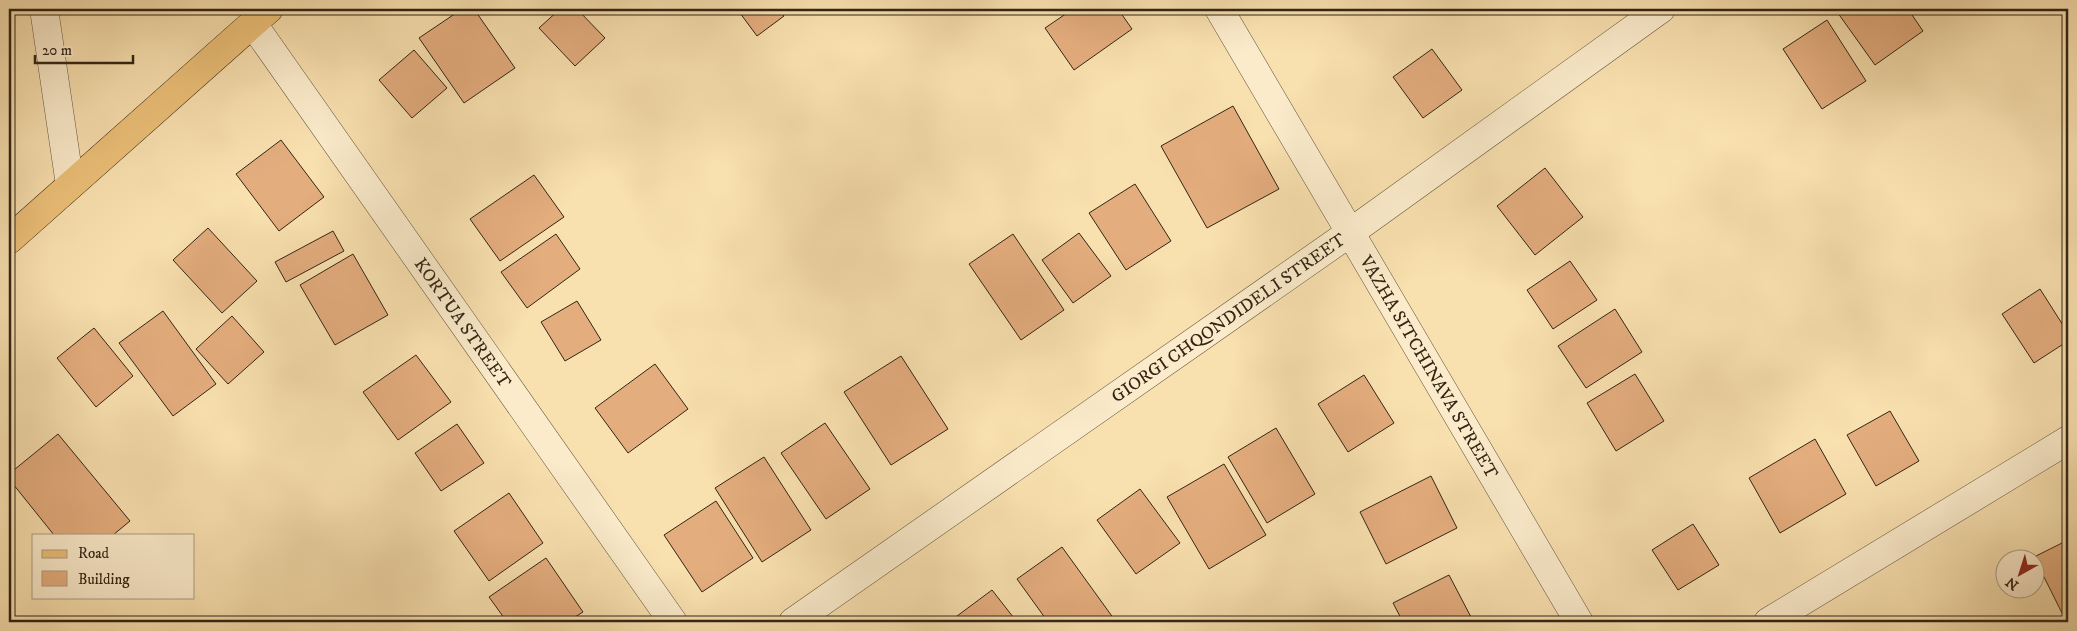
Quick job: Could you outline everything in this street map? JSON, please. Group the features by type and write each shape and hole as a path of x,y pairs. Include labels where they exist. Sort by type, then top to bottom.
{"main road":[{"path":"9,240 261,16"}],"street":[{"path":"44,9 70,185"},
{"name":"VAZHA SITCHINAVA STREET","path":"1219,9 1579,622"},
{"name":"GIORGI CHQONDIDELI STREET","path":"793,622 1351,232 1661,9"},
{"name":"KORTUA STREET","path":"261,16 672,622"},
{"path":"1768,622 2068,440"}],"building":[{"path":"462,9 474,9 515,68 464,103 419,38"},
{"path":"560,9 577,9 605,38 575,66 539,28"},
{"path":"737,9 779,9 784,16 757,36"},
{"path":"1073,9 1118,9 1132,29 1074,70 1045,28"},
{"path":"1835,9 1908,9 1923,31 1875,65"},
{"path":"1827,20 1866,81 1822,109 1783,49"},
{"path":"1432,49 1462,90 1423,118 1393,77"},
{"path":"414,50 447,88 412,118 379,80"},
{"path":"1233,106 1279,189 1207,228 1161,146"},
{"path":"281,140 324,197 279,231 236,174"},
{"path":"1545,168 1583,217 1535,255 1497,206"},
{"path":"534,175 564,217 500,261 470,219"},
{"path":"1135,184 1171,241 1126,270 1089,213"},
{"path":"208,228 257,281 222,313 173,260"},
{"path":"333,231 344,251 286,282 275,262"},
{"path":"1079,233 1111,276 1073,303 1042,260"},
{"path":"556,234 580,269 527,308 501,272"},
{"path":"1013,234 1064,310 1021,340 969,264"},
{"path":"353,254 388,315 335,345 300,285"},
{"path":"1570,261 1597,300 1553,329 1527,290"},
{"path":"2040,289 2068,333 2068,341 2034,363 2002,314"},
{"path":"577,301 601,340 565,361 541,322"},
{"path":"1615,309 1642,352 1586,388 1558,346"},
{"path":"163,311 216,384 173,416 119,343"},
{"path":"232,316 264,352 228,384 196,349"},
{"path":"94,328 133,376 96,407 57,358"},
{"path":"416,355 451,402 398,440 363,392"},
{"path":"901,356 948,429 891,465 844,392"},
{"path":"655,364 688,409 628,453 595,408"},
{"path":"1635,374 1664,421 1616,451 1587,403"},
{"path":"1364,375 1394,423 1348,452 1318,404"},
{"path":"1890,411 1919,461 1876,486 1847,435"},
{"path":"825,423 870,489 826,519 781,453"},
{"path":"457,424 484,463 441,491 415,453"},
{"path":"1276,428 1315,494 1267,523 1228,457"},
{"path":"58,434 130,521 114,534 53,534 9,479 9,474"},
{"path":"1815,439 1846,494 1780,533 1749,478"},
{"path":"764,457 811,530 762,562 715,488"},
{"path":"1224,464 1266,535 1209,569 1167,497"},
{"path":"1431,476 1457,528 1386,564 1360,512"},
{"path":"1140,489 1180,543 1136,574 1097,520"},
{"path":"509,493 543,543 489,581 454,531"},
{"path":"716,501 753,558 702,592 664,535"},
{"path":"1693,524 1719,565 1678,590 1652,550"},
{"path":"2068,540 2068,620 2066,621 2044,577 2044,552"},
{"path":"1062,547 1114,619 1109,622 1048,622 1017,579"},
{"path":"546,558 583,612 567,622 507,622 489,597"},
{"path":"1449,575 1472,619 1466,622 1403,622 1393,603"},
{"path":"992,590 1017,622 949,622"}]}
